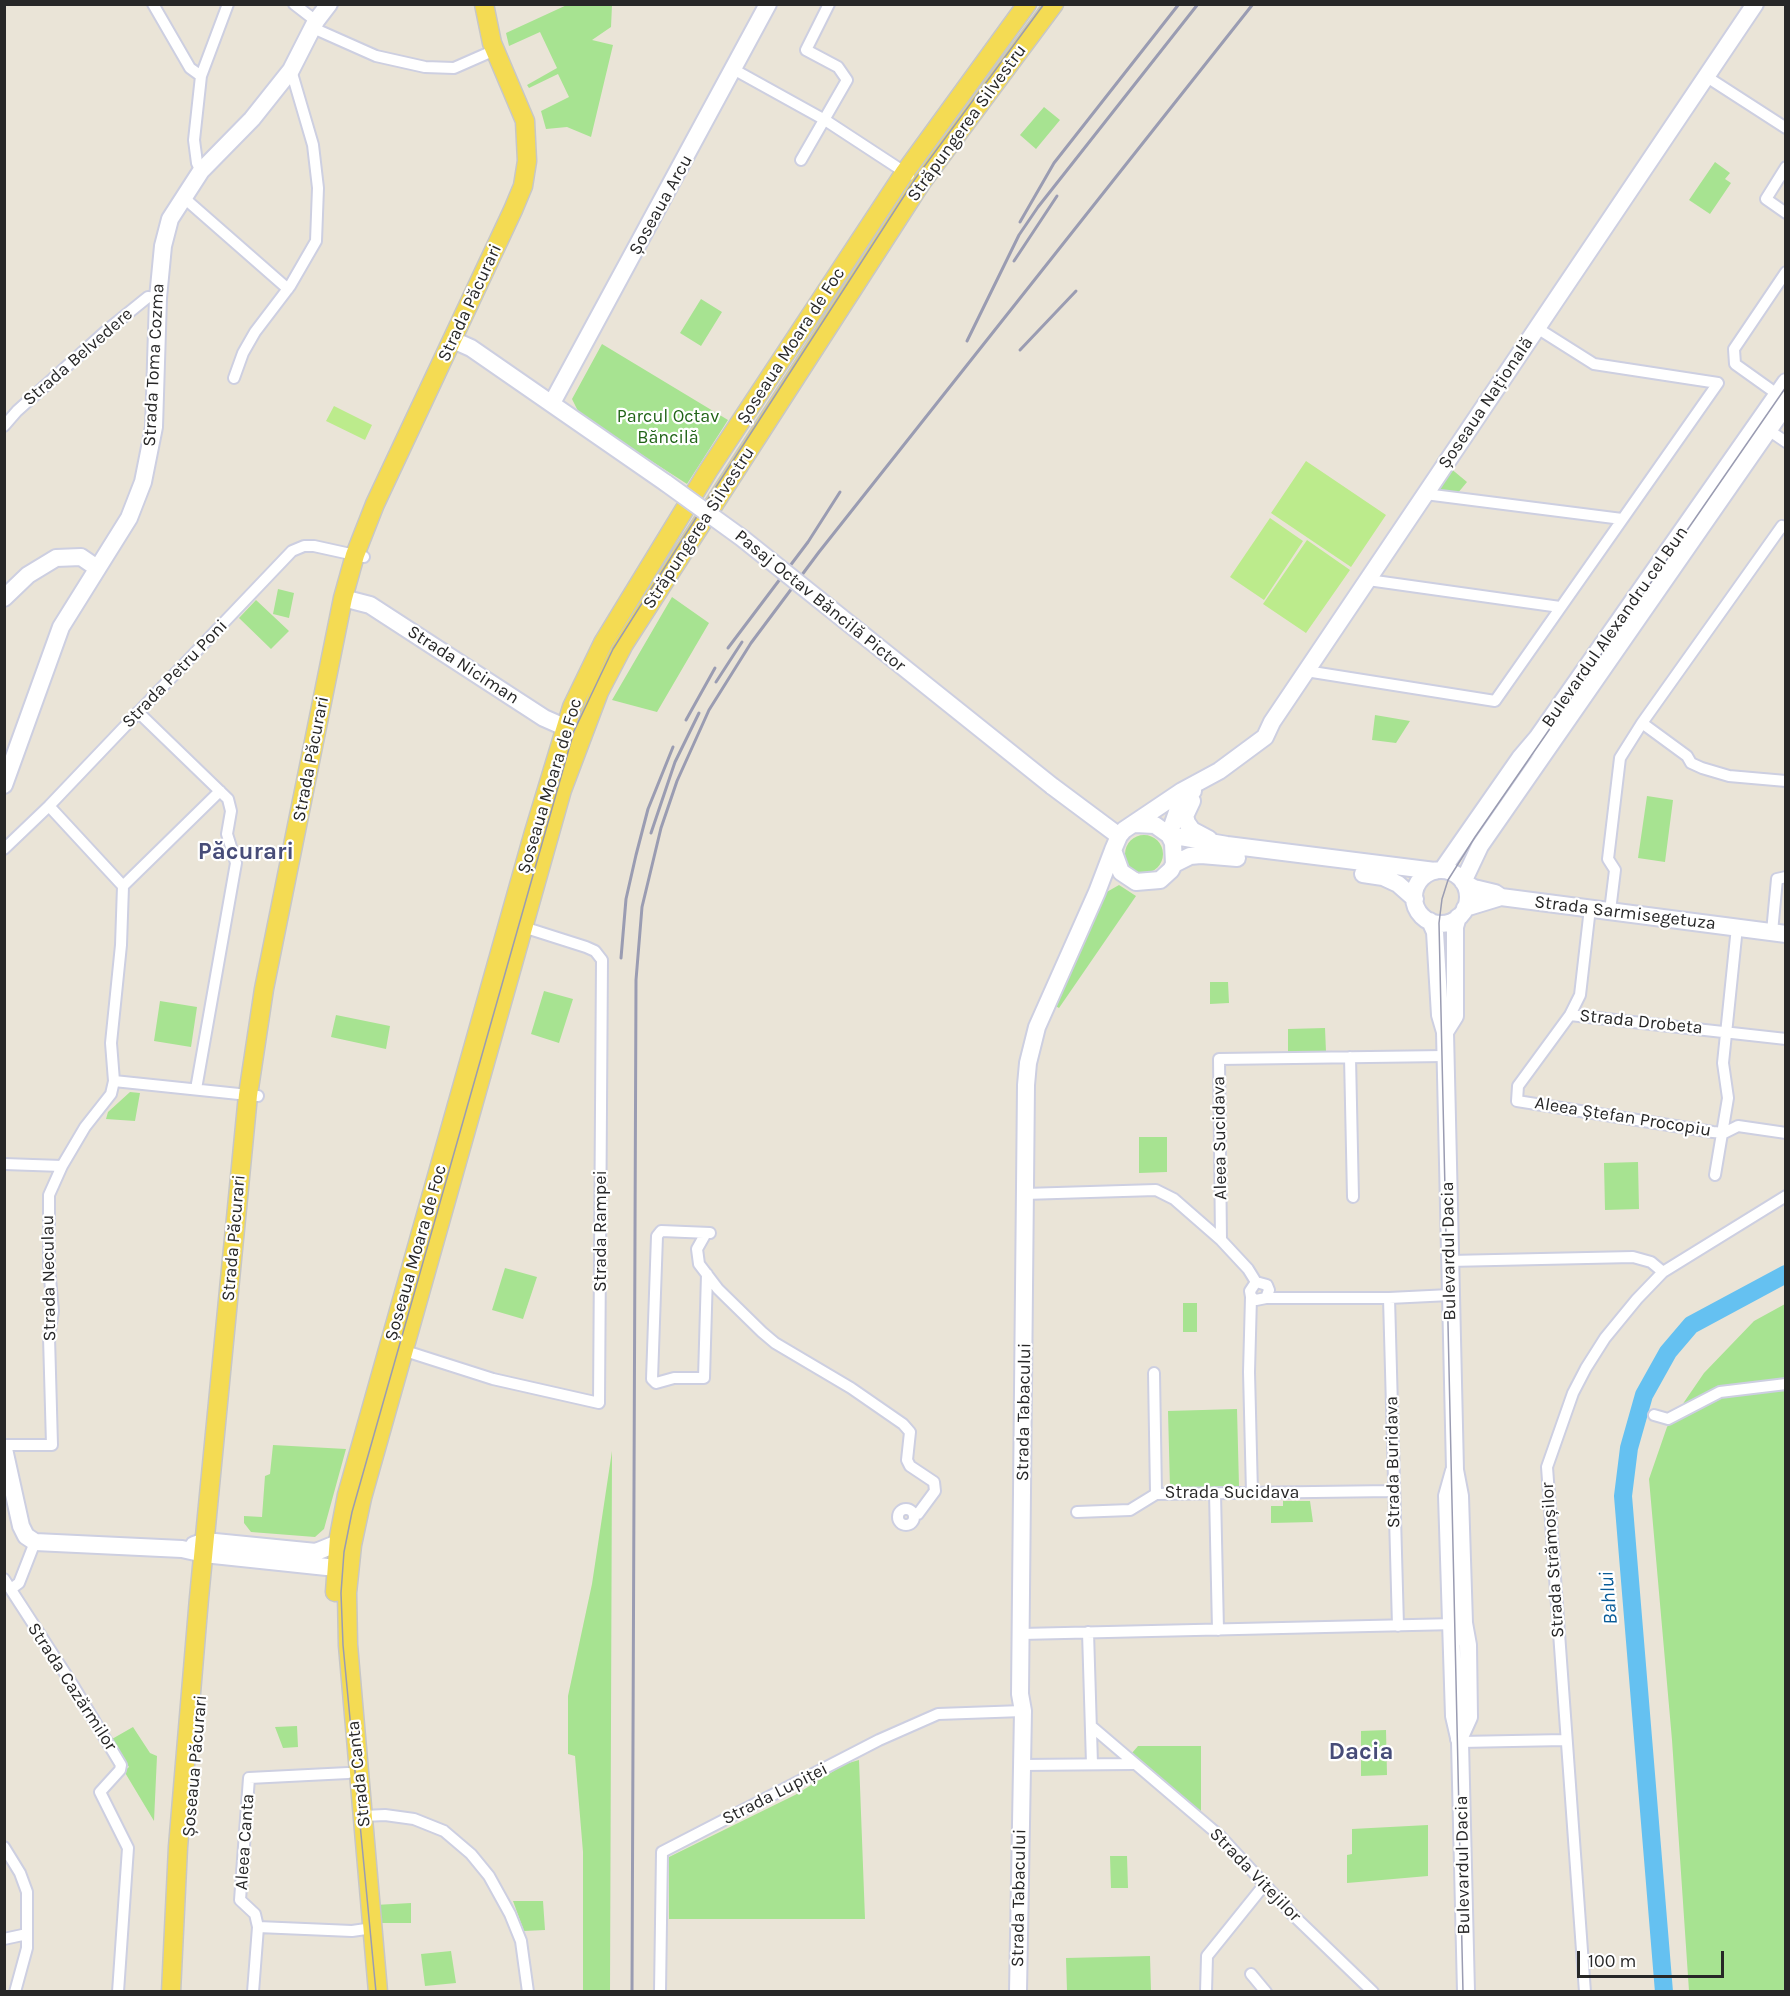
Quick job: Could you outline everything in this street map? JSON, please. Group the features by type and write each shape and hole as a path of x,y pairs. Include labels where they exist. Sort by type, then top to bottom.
{"main road":[{"name":"Strada Păcurari","path":"209,1548 253,1096 349,599 360,556 457,342 523,186 527,161 525,121 495,50 484,4"},
{"name":"Strada Păcurari","path":"457,342 520,216 531,188 536,162 533,119 504,47 494,4"},
{"name":"Șoseaua Moara de Foc","path":"343,1563 362,1498 397,1348 516,925 562,790 573,731 603,644 681,513 905,172 1027,4"},
{"name":"Străpungerea Silvestru","path":"573,731 599,692 624,644 921,183 1054,4"},
{"name":"Șoseaua Moara de Foc","path":"343,1563 338,1543 347,1495 397,1348"},
{"name":"Șoseaua Păcurari","path":"171,1992 178,1847 209,1548"},
{"name":"Șoseaua Păcurari","path":"180,1992 209,1548"},
{"name":"Strada Canta","path":"343,1563 335,1623 348,1773 378,1992"},
{"name":"Strada Canta","path":"343,1563 347,1637 363,1816 368,1992"}],"street":[{"path":"153,4 190,68 201,76"},
{"path":"201,171 197,163 194,140 201,76 228,4"},
{"path":"294,4 314,25 376,56 425,67 454,68 495,50"},
{"name":"Strada Toma Cozma","path":"4,785 61,627 129,518 143,482 151,446 158,298 170,219 201,171 252,119 291,70 314,25 329,4"},
{"name":"Șoseaua Arcu","path":"552,404 768,4"},
{"path":"801,160 848,80 838,67 806,50 829,4"},
{"name":"Șoseaua Națională","path":"1169,835 1179,806 1200,784 1265,737 1306,671 1755,4"},
{"path":"733,69 825,120 921,183"},
{"path":"234,378 243,353 255,332 288,289 314,247 318,225 318,188 313,145 291,70"},
{"path":"1707,76 1785,128"},
{"path":"1785,166 1766,199 1785,213"},
{"path":"183,197 288,289"},
{"path":"1783,394 1735,363 1734,349 1785,272"},
{"name":"Strada Belvedere","path":"4,426 38,391 143,301 148,297 158,298"},
{"path":"1306,671 1495,701 1718,383 1594,364 1537,328"},
{"name":"Pasaj Octav Băncilă Pictor","path":"457,342 552,404 742,538 1052,786 1116,843"},
{"name":"Bulevardul Alexandru cel Bun","path":"1463,882 1480,846 1783,394"},
{"path":"1763,426 1785,442"},
{"name":"Bulevardul Alexandru cel Bun","path":"1438,870 1763,426"},
{"path":"1425,494 1622,519"},
{"path":"1610,911 1616,870 1608,859 1620,758 1642,723 1782,526 1785,528"},
{"name":"Strada Petru Poni","path":"4,849 49,806 292,551 304,546 314,546 360,556"},
{"path":"4,598 28,575 56,558 81,557 98,568"},
{"path":"1368,580 1560,607"},
{"name":"Strada Niciman","path":"349,599 370,605 497,688 573,731"},
{"path":"138,712 220,791 228,800 231,811 226,834 236,864 196,1089"},
{"path":"1642,723 1687,756 1691,763 1729,776 1785,781"},
{"path":"1218,844 1192,830 1185,816 1191,801 1219,771"},
{"name":"Șoseaua Națională","path":"1135,824 1182,791 1200,784"},
{"path":"220,791 123,886 121,945 111,1043 114,1081 253,1096"},
{"path":"49,806 123,886"},
{"path":"1169,835 1175,850 1174,864 1166,876 1152,882 1136,882 1126,877 1117,866 1116,843 1135,824 1155,825 1169,835 1218,844 1452,872 1474,888 1498,895"},
{"name":"Strada Tabacului","path":"1018,1992 1023,1712 1020,1694 1026,1086 1029,1054 1037,1027 1097,892 1098,884 1116,843"},
{"path":"1480,846 1478,874 1498,895"},
{"path":"1174,864 1190,856 1217,855 1383,877 1398,884 1415,899 1419,912 1430,921 1436,932 1440,1015 1445,1032"},
{"path":"1415,899 1420,881 1438,870"},
{"path":"1097,892 1108,882 1126,877"},
{"path":"1779,933 1777,879 1785,877"},
{"path":"1445,1032 1455,1016 1455,927 1468,898 1463,882"},
{"name":"Strada Sarmisegetuza","path":"1462,913 1498,895 1779,933"},
{"name":"Strada Drobeta","path":"1590,908 1580,995 1570,1015 1785,1039"},
{"path":"1430,921 1445,923 1462,913"},
{"name":"Strada Rampei","path":"397,1348 493,1379 599,1403 602,960 595,951 586,947 516,925"},
{"name":"Aleea Ștefan Procopiu","path":"1715,1175 1724,1133 1728,1098 1724,1063 1737,927"},
{"name":"Aleea Ștefan Procopiu","path":"1570,1015 1518,1086 1517,1101 1724,1133 1737,1126 1785,1133"},
{"name":"Bulevardul Dacia","path":"1445,1032 1455,1470 1460,1496 1457,1624 1468,1645 1469,1717 1460,1740 1466,1992"},
{"name":"Aleea Sucidava","path":"1221,1240 1219,1059 1445,1056"},
{"path":"1350,1057 1353,1197"},
{"name":"Strada Neculau","path":"4,1447 52,1445 49,1337 53,1311 48,1206 53,1182 86,1127 111,1094 114,1081"},
{"path":"4,1164 62,1166"},
{"path":"1024,1194 1156,1190 1174,1199 1221,1240 1248,1269 1256,1282 1267,1285 1269,1290 1266,1298"},
{"path":"1449,1261 1633,1257 1651,1262 1663,1272 1785,1196"},
{"path":"707,1274 704,1378 674,1378 656,1383 652,1379 657,1236 661,1232 708,1233 697,1249 699,1264 707,1274 718,1289 774,1343 844,1383 903,1424 910,1432 907,1460 910,1466 934,1482 935,1491 918,1514 914,1515"},
{"name":"Strada Strămoșilor","path":"1585,1992 1547,1467 1573,1393 1586,1368 1605,1338 1663,1272"},
{"path":"1252,1493 1249,1372 1251,1297 1252,1285 1256,1282"},
{"path":"1251,1297 1256,1300 1450,1295"},
{"name":"Strada Buridava","path":"1389,1298 1398,1626"},
{"name":"Strada Sucidava","path":"1154,1373 1156,1494 1393,1491"},
{"path":"1654,1415 1668,1419 1720,1392 1785,1384"},
{"path":"4,1447 7,1472 21,1526 26,1536 35,1542 316,1552 338,1543"},
{"path":"1215,1493 1218,1630"},
{"path":"1077,1512 1130,1510 1156,1494"},
{"path":"8,1584 19,1583 35,1542"},
{"path":"209,1548 343,1563"},
{"name":"Strada Cazărmilor","path":"8,1584 92,1714 121,1765 120,1770 100,1792 128,1848 118,1992"},
{"path":"1021,1634 1457,1624"},
{"path":"1088,1632 1092,1764"},
{"name":"Strada Lupiței","path":"660,1992 662,1852 879,1740 938,1714 1023,1712"},
{"name":"Strada Vitejilor","path":"1091,1726 1220,1836 1373,1992"},
{"path":"1460,1740 1565,1740"},
{"path":"1022,1765 1133,1764"},
{"name":"Aleea Canta","path":"258,1927 255,1914 240,1900 249,1778 348,1773"},
{"path":"363,1816 385,1815 414,1819 444,1831 471,1854 489,1876 510,1914 521,1941 528,1992"},
{"path":"4,1847 20,1873 27,1892 25,1962 15,1992"},
{"path":"1206,1992 1207,1956 1265,1884"},
{"path":"253,1992 258,1927 368,1929"},
{"path":"4,1939 27,1934"},
{"path":"1251,1974 1266,1992"}],"green space":[{"path":"569,4 612,5 611,27 592,40 613,45 591,137 567,127 546,129 541,111 569,97 558,74 529,88 527,85 557,68 540,32 509,46 506,33"},
{"path":"1044,107 1060,120 1036,149 1020,135"},
{"path":"1715,162 1730,173 1725,179 1731,183 1710,214 1689,200"},
{"path":"701,299 722,312 701,346 680,333"},
{"name":"Parcul Octav Băncilă","path":"602,344 728,420 687,484 588,420 578,411 572,399"},
{"path":"334,406 372,425 365,440 326,421"},
{"path":"1306,461 1386,515 1351,567 1271,513"},
{"path":"1449,467 1467,482 1457,494 1437,492"},
{"path":"1270,518 1303,541 1264,600 1230,577"},
{"path":"1307,540 1350,570 1306,633 1263,604"},
{"path":"278,589 294,593 289,618 273,614"},
{"path":"672,597 709,623 657,712 612,700"},
{"path":"256,600 289,631 271,649 239,618"},
{"path":"1375,715 1410,721 1396,743 1372,740"},
{"path":"1647,796 1673,800 1665,862 1638,858"},
{"path":"1144,835 1157,841 1163,854 1157,867 1144,873 1131,867 1125,854 1131,841"},
{"path":"1119,885 1136,896 1059,1008 1054,1005 1105,893"},
{"path":"1210,982 1228,982 1229,1003 1210,1004"},
{"path":"544,991 573,999 559,1043 531,1034"},
{"path":"160,1001 197,1007 191,1047 154,1041"},
{"path":"336,1015 390,1026 386,1049 331,1037"},
{"path":"1325,1028 1326,1052 1288,1053 1288,1029"},
{"path":"130,1092 140,1093 135,1121 106,1119 108,1112"},
{"path":"1139,1137 1167,1137 1167,1172 1139,1173"},
{"path":"1638,1162 1639,1209 1605,1210 1604,1163"},
{"path":"505,1268 537,1277 523,1319 492,1310"},
{"path":"1183,1303 1197,1303 1197,1332 1183,1332"},
{"path":"1785,1304 1785,1991 1689,1991 1672,1740 1649,1479 1667,1427 1704,1373 1754,1321"},
{"path":"1237,1409 1239,1486 1170,1488 1168,1411"},
{"path":"273,1445 346,1449 324,1529 315,1537 251,1532 244,1523 244,1516 262,1517 265,1476 270,1474"},
{"path":"612,1451 610,1991 583,1991 583,1852 575,1756 568,1754 568,1696 592,1584"},
{"path":"1283,1501 1310,1501 1313,1522 1271,1523 1271,1506 1283,1506"},
{"path":"297,1726 298,1747 283,1748 275,1727"},
{"path":"133,1727 150,1753 157,1756 154,1821 124,1771 129,1767 112,1739"},
{"path":"1386,1730 1387,1775 1361,1776 1361,1731"},
{"path":"1138,1746 1201,1746 1201,1821 1132,1753"},
{"path":"859,1760 865,1919 669,1919 669,1857 795,1795 845,1764"},
{"path":"1428,1825 1428,1876 1347,1883 1347,1855 1352,1854 1352,1829"},
{"path":"1110,1856 1127,1856 1128,1888 1111,1888"},
{"path":"513,1901 543,1901 545,1930 524,1931"},
{"path":"411,1903 411,1923 376,1923 375,1905"},
{"path":"451,1951 456,1983 425,1986 421,1954"},
{"path":"1150,1956 1151,1991 1067,1991 1066,1958"}],"waterway":[{"name":"Bahlui","path":"1664,1992 1623,1496 1629,1448 1644,1395 1668,1352 1691,1325 1786,1274"}],"tram line":[{"path":"376,1992 343,1645 341,1593 344,1552 352,1512 574,731 613,649 915,179 1044,4"},
{"path":"1463,1992 1439,923 1442,899 1448,880 1475,837 1786,387"}],"railway":[{"path":"1020,222 1054,163 1179,4"},
{"path":"967,341 1019,235 1038,207 1198,4"},
{"path":"632,1992 636,980 642,907 661,828 677,781 709,710 751,643 819,552 1253,4"},
{"path":"1014,261 1057,196"},
{"path":"1020,350 1076,291"},
{"path":"728,648 808,542 840,492"},
{"path":"716,682 742,642"},
{"path":"686,720 715,668"},
{"path":"651,833 675,762 699,713"},
{"path":"621,958 626,899 636,855 648,809 673,747"}],"district":[{"name":"Păcurari","path":"246,852"},
{"name":"Dacia","path":"1361,1752"}]}
